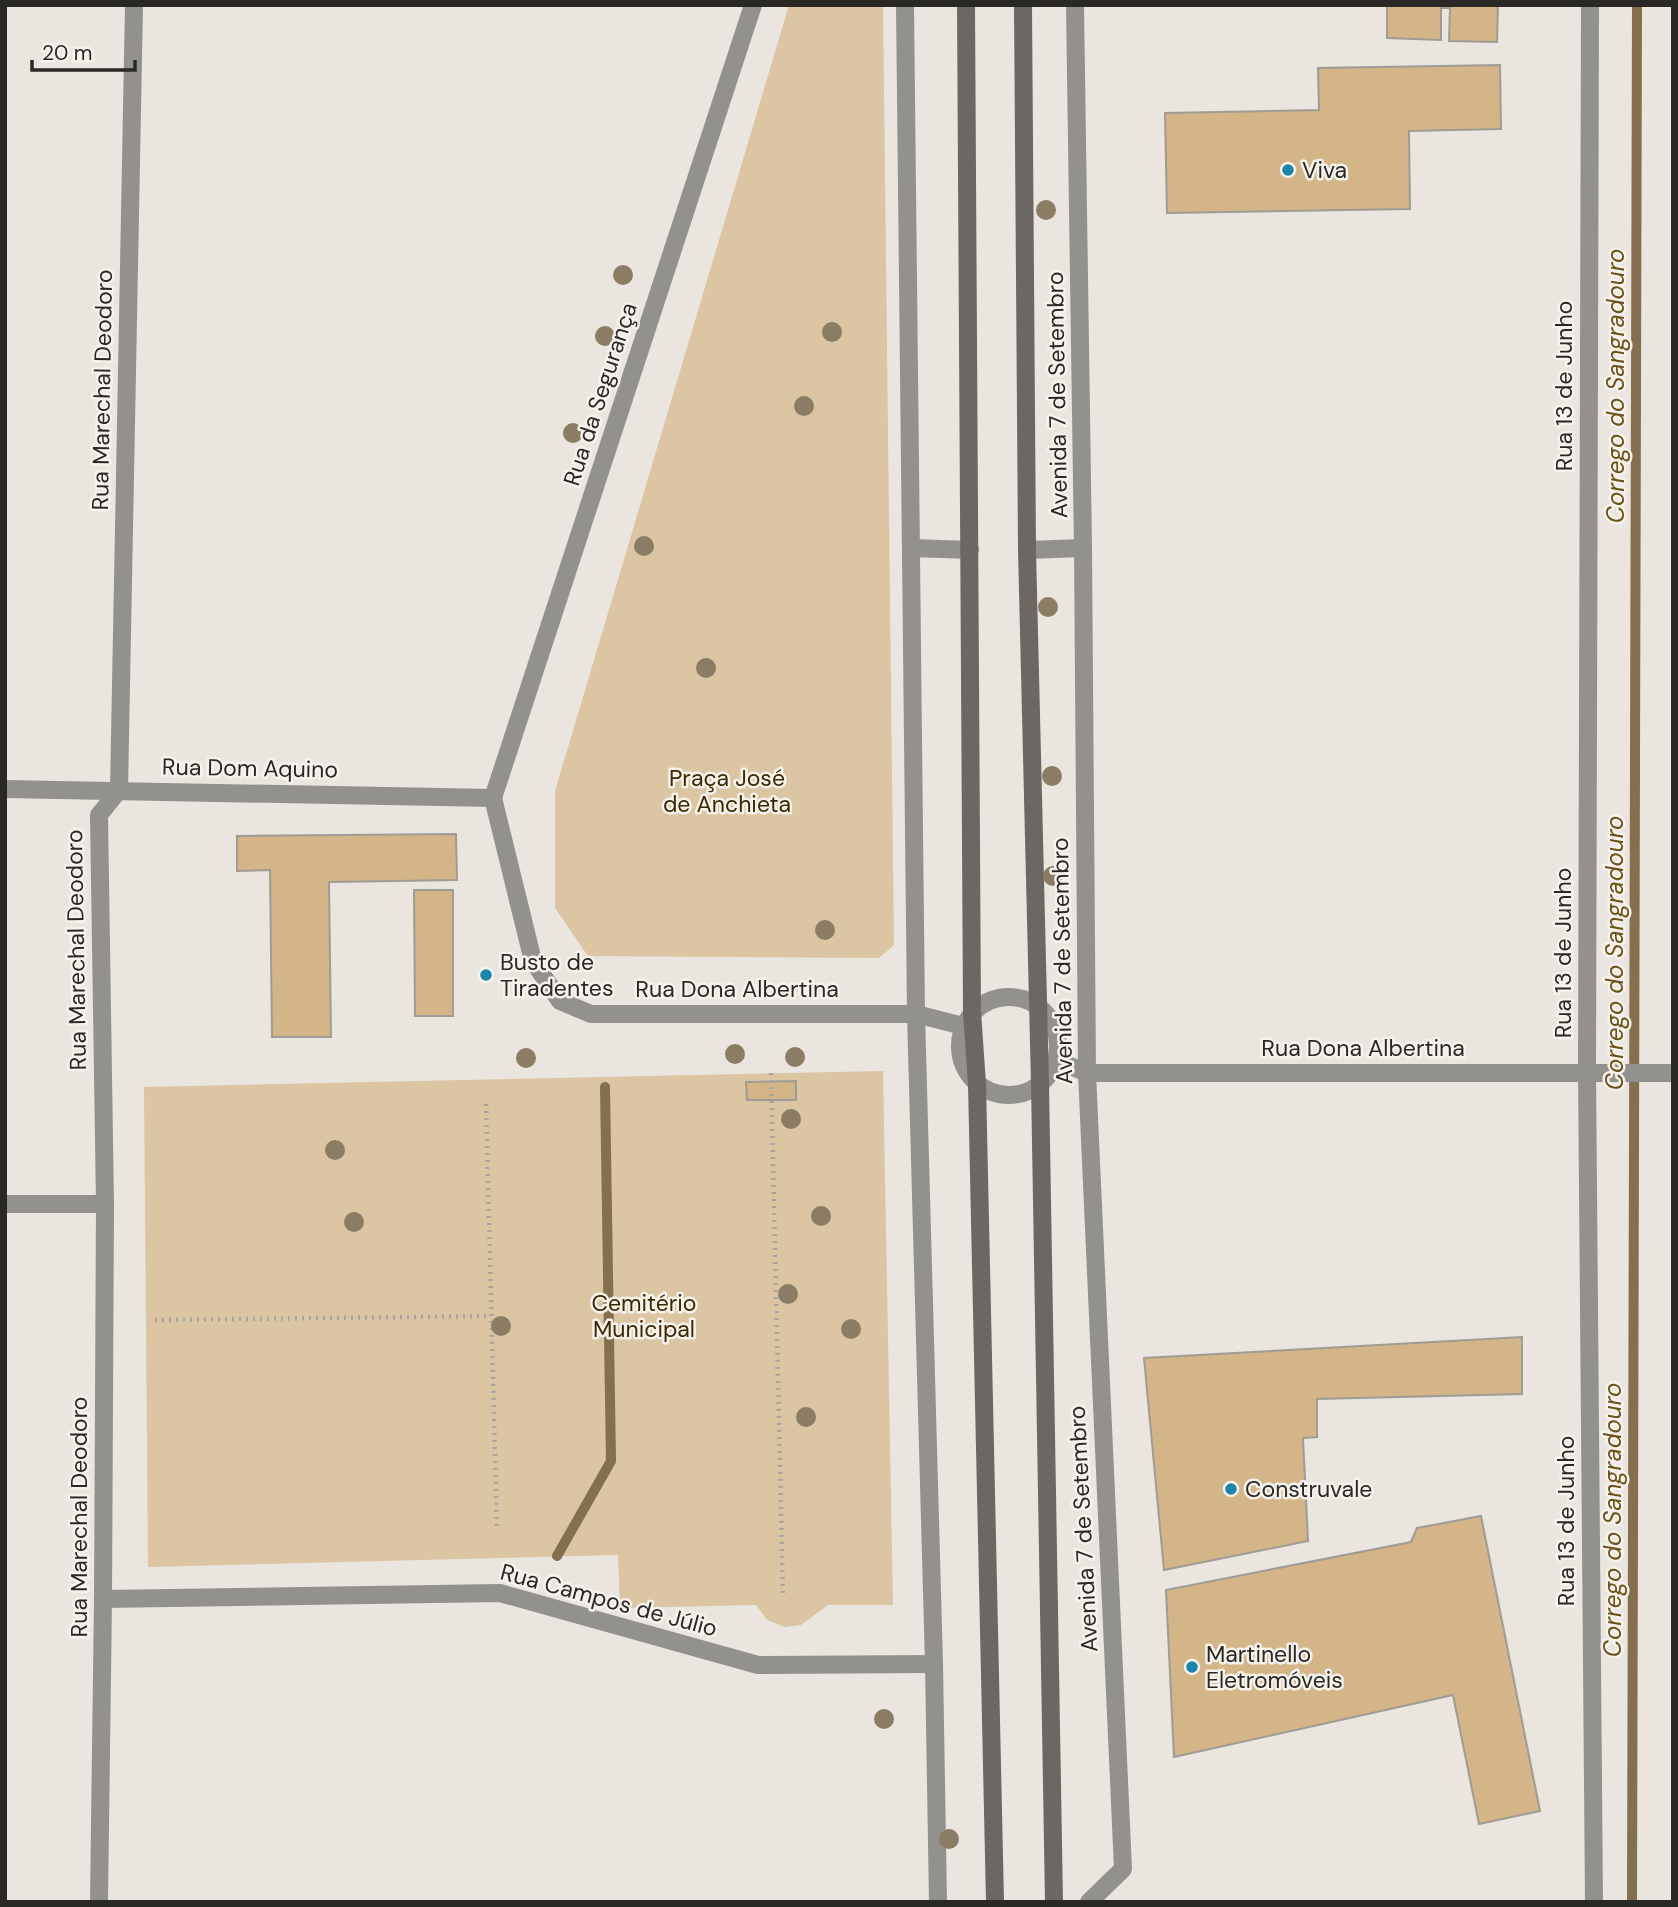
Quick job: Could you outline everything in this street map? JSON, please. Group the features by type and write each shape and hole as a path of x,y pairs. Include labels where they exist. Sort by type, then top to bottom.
{"main road":[{"path":"966,5 970,550 968,1019 977,1084 995,1902"},
{"name":"Avenida 7 de Setembro","path":"1023,5 1027,550 1040,1084 1054,1902"}],"street":[{"name":"Rua Marechal Deodoro","path":"99,1902 105,1204 99,816 119,790 134,5"},
{"name":"Rua da Segurança","path":"493,798 753,5"},
{"path":"905,5 916,1014 938,1902"},
{"name":"Avenida 7 de Setembro","path":"1075,5 1087,1073 1123,1869 1089,1902"},
{"name":"Rua 13 de Junho","path":"1590,5 1587,1072 1594,1902"},
{"path":"912,548 970,550"},
{"path":"1027,550 1083,548"},
{"name":"Rua Dom Aquino","path":"5,789 493,798"},
{"name":"Rua Dona Albertina","path":"493,798 533,961 561,1000 591,1014 916,1014 968,1019"},
{"path":"968,1019 984,1003 1011,996 1038,1006 1056,1030 1056,1060 1050,1074 1040,1084 1015,1096 988,1091 977,1084"},
{"name":"Rua Dona Albertina","path":"1056,1060 1087,1073 1673,1073"},
{"path":"5,1204 105,1204"},
{"name":"Rua Campos de Júlio","path":"103,1599 500,1593 758,1665 934,1664"}],"path":[{"path":"771,1073 783,1596"},
{"path":"486,1104 497,1530"},
{"path":"156,1320 491,1316"}],"green space":[{"name":"Praça José de Anchieta","path":"789,5 883,5 894,945 879,958 588,956 555,908 555,791"},
{"name":"Cemitério Municipal","path":"883,1071 893,1605 828,1605 801,1625 785,1627 767,1620 756,1605 620,1608 618,1555 148,1567 144,1087"}],"building":[{"path":"1387,5 1498,5 1497,42 1449,41 1450,8 1441,8 1441,40 1387,38"},
{"name":"Viva","path":"1500,65 1501,129 1409,131 1410,209 1167,213 1165,113 1319,110 1318,68"},
{"path":"456,834 457,880 329,882 331,1037 272,1037 270,870 237,871 237,836"},
{"path":"414,890 453,890 453,1016 415,1016"},
{"path":"796,1081 796,1100 747,1100 746,1082"},
{"name":"Construvale","path":"1522,1337 1522,1394 1317,1399 1317,1437 1303,1438 1308,1541 1164,1570 1144,1358"},
{"path":"1481,1516 1540,1811 1479,1824 1453,1695 1174,1757 1166,1590 1411,1542 1417,1528"}],"waterway":[{"name":"Corrego do Sangradouro","path":"1632,1902 1637,5"},
{"path":"557,1556 611,1461 605,1087"}],"place":[{"name":"Viva","path":"1288,170"},
{"name":"Busto de Tiradentes","path":"486,975"},
{"name":"Construvale","path":"1231,1489"},
{"name":"Martinello Eletromóveis","path":"1192,1667"}]}
